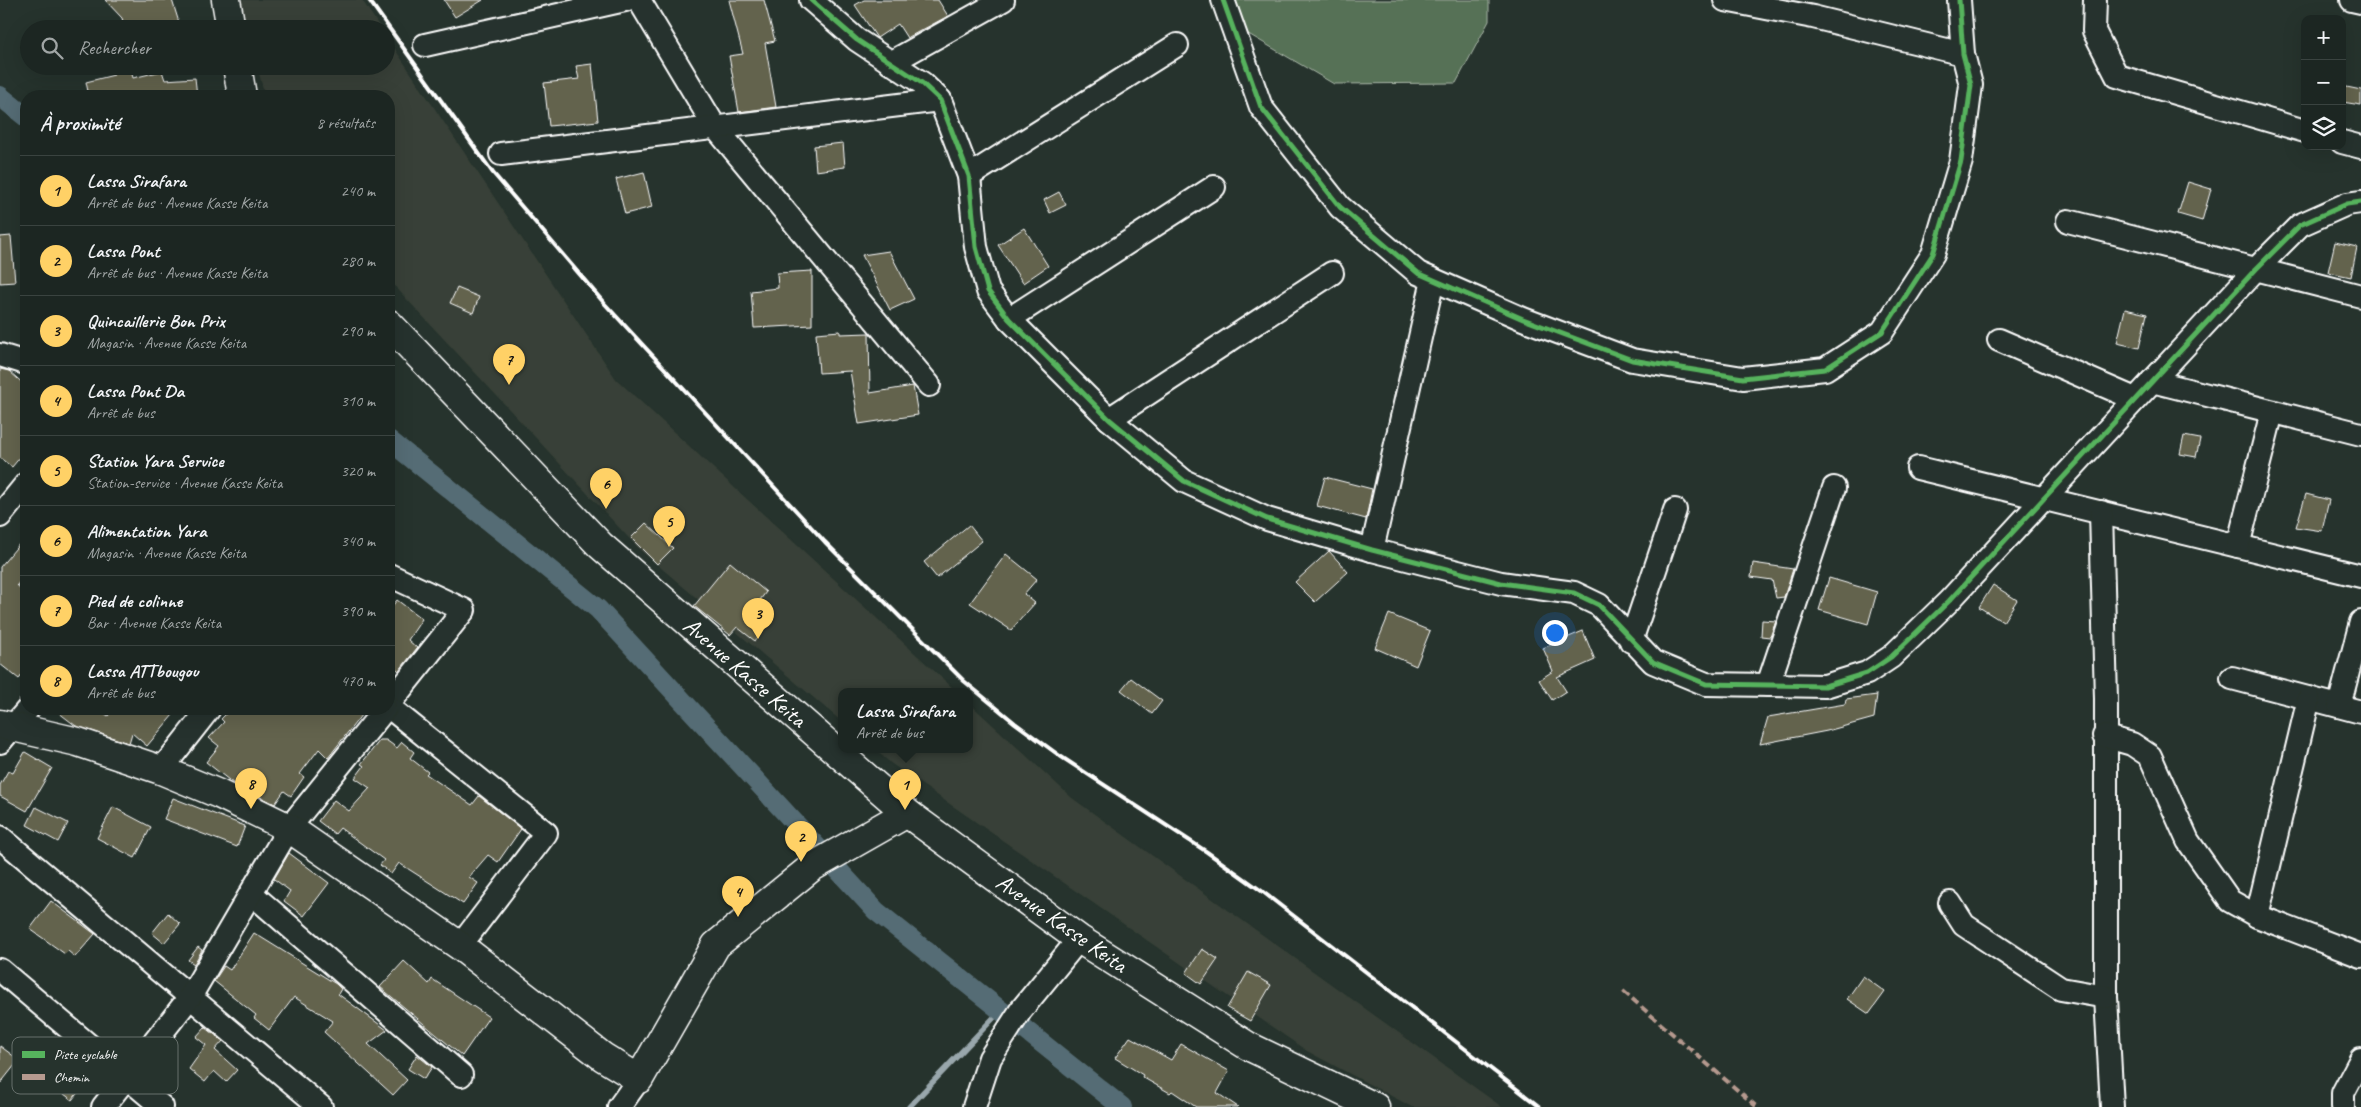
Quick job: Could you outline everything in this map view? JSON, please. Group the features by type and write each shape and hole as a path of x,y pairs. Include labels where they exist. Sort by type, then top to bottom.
{"main road":[{"path":"238,75 241,90"},
{"name":"Avenue Kasse Keita","path":"395,330 600,545 838,753"},
{"path":"8,723 78,742 161,770 220,794 289,828 460,946 603,1057 639,1079 716,946 812,867 907,813"},
{"name":"Avenue Kasse Keita","path":"838,753 907,813 1080,939 1248,1046 1374,1107"}],"street":[{"path":"424,45 626,0"},
{"path":"639,0 715,127 929,385"},
{"path":"811,0 857,40 922,84 940,100 969,176 976,247 988,290 1009,319 1109,419 1184,481 1267,519 1372,550 1501,583 1574,593 1599,605 1631,641 1653,662 1706,684 1825,686 1867,673 1891,657 1949,601 2256,269 2300,225 2347,204 2361,202"},
{"path":"890,63 1003,0"},
{"path":"1223,0 1261,107 1340,207 1418,273 1523,319 1632,360 1743,378 1825,369 1882,332 1933,254 1962,161 1971,85 1963,54 1959,0"},
{"path":"1724,0 1816,8 1963,54"},
{"path":"2095,0 2094,31 2117,76 2301,130"},
{"path":"2352,0 2361,2"},
{"path":"969,176 1177,45"},
{"path":"501,154 940,100"},
{"path":"2346,143 2361,147"},
{"path":"1009,319 1214,186"},
{"path":"2068,221 2361,296"},
{"path":"1109,419 1332,273"},
{"path":"1372,550 1434,280"},
{"path":"1999,340 2135,399"},
{"path":"0,355 20,361"},
{"path":"2152,381 2361,434"},
{"path":"2238,546 2272,412"},
{"path":"1918,468 2361,576"},
{"path":"1768,685 1834,488"},
{"path":"0,516 20,491"},
{"path":"1631,641 1675,510"},
{"path":"2101,512 2106,997 2112,1107"},
{"path":"395,578 464,610 395,697"},
{"path":"2339,706 2361,622"},
{"path":"2232,678 2361,712"},
{"path":"2257,916 2309,698"},
{"path":"395,710 546,832 460,946"},
{"path":"161,770 205,715"},
{"path":"158,1037 190,996 252,894 289,828 380,715"},
{"path":"2104,736 2132,744 2150,756 2188,841 2230,902 2257,916 2361,956"},
{"path":"0,837 321,1107"},
{"path":"252,894 461,1075"},
{"path":"1950,903 1964,926 2060,990 2106,997"},
{"path":"974,1107 972,1105 990,1058 1021,1010 1080,939"},
{"path":"0,970 79,1037"},
{"path":"2343,1107 2343,1093 2361,1059"},
{"path":"619,1107 639,1079"},
{"path":"103,1107 113,1094"},
{"path":"146,1094 162,1107"}],"shaded area":[{"path":"238,0 362,0 375,20 244,20"},
{"path":"395,49 616,379 953,688 838,688 838,718 640,550 395,286 395,90 263,90 259,75 395,75"},
{"path":"973,707 1072,798 1502,1107 1412,1107 1307,1051 879,753 973,753"}],"green space":[{"path":"1224,0 1489,0 1489,21 1456,83 1334,84 1233,25"}],"building":[{"path":"105,0 172,0 178,20 123,20"},
{"path":"444,0 483,0 455,17"},
{"path":"729,0 764,0 775,41 765,43 776,107 739,112 729,56 743,54"},
{"path":"864,0 938,0 948,16 907,38 898,24 877,38 855,5"},
{"path":"592,64 598,121 549,126 544,83 579,79 576,66"},
{"path":"114,75 132,75 133,78 145,75 163,75 165,80 195,78 196,90 88,90 86,82"},
{"path":"2346,87 2361,90 2361,105 2346,103"},
{"path":"843,143 845,167 816,171 814,146"},
{"path":"644,172 652,207 625,214 616,179"},
{"path":"2188,182 2211,189 2202,221 2178,214"},
{"path":"1059,192 1066,205 1050,213 1044,200"},
{"path":"1024,228 1048,266 1023,283 998,245"},
{"path":"11,236 15,282 0,283 0,237"},
{"path":"2335,242 2357,247 2351,277 2328,272"},
{"path":"889,251 914,299 890,310 862,255"},
{"path":"812,271 812,325 754,328 751,291 778,288 777,273"},
{"path":"457,288 479,297 473,313 450,303"},
{"path":"2125,309 2147,314 2139,348 2117,343"},
{"path":"840,331 840,334 869,333 870,393 913,386 918,415 859,424 850,371 819,373 816,333"},
{"path":"0,369 9,371 20,381 20,457 12,467 0,458"},
{"path":"2184,436 2200,439 2196,457 2180,454"},
{"path":"1325,477 1372,489 1366,519 1317,506"},
{"path":"2306,494 2329,500 2322,531 2296,527"},
{"path":"646,523 673,548 657,564 631,538"},
{"path":"969,525 982,541 937,578 924,562"},
{"path":"20,543 20,581 17,585 20,588 19,679 0,664 0,567"},
{"path":"1329,551 1348,572 1315,602 1295,582"},
{"path":"1006,554 1037,579 1024,594 1035,603 1011,630 970,603"},
{"path":"730,562 766,592 754,608 771,620 755,641 737,627 730,635 694,606"},
{"path":"1753,563 1793,569 1784,597 1776,598 1772,580 1751,577"},
{"path":"1829,578 1877,592 1868,624 1819,610"},
{"path":"1993,585 2017,600 2003,622 1979,607"},
{"path":"397,600 422,619 408,640 417,648 399,671 395,667 395,602"},
{"path":"1389,614 1430,631 1416,666 1375,648"},
{"path":"1762,620 1776,621 1770,637 1761,636"},
{"path":"1583,631 1595,660 1557,677 1566,691 1552,700 1539,680 1553,671 1543,648"},
{"path":"1131,678 1162,701 1152,714 1121,690"},
{"path":"1877,695 1874,718 1827,731 1760,744 1768,717 1845,704 1846,699"},
{"path":"62,715 173,715 147,746 132,733 129,743 76,726"},
{"path":"225,715 361,715 328,758 319,749 300,774 304,777 291,796 284,791 275,804 234,784 206,762 219,746 209,738 224,722 221,719"},
{"path":"380,740 386,740 397,748 402,742 414,752 410,758 428,772 426,774 472,805 479,796 521,829 498,862 488,855 469,877 478,883 463,904 399,863 391,874 380,865 384,860 340,828 335,834 318,821 334,800 349,811 370,788 355,778 364,766 361,764"},
{"path":"25,752 52,768 27,811 0,796 0,785 8,771 13,773"},
{"path":"173,798 245,826 237,847 164,819"},
{"path":"36,807 68,823 58,842 27,825"},
{"path":"113,807 151,827 135,858 97,838"},
{"path":"289,853 329,883 304,916 284,901 290,891 274,879"},
{"path":"51,901 95,934 75,957 68,951 65,954 30,929"},
{"path":"168,913 180,924 164,943 152,933"},
{"path":"254,933 336,984 341,989 338,994 387,1030 368,1044 407,1080 393,1095 324,1032 333,1021 294,997 269,1030 254,1018 256,1015 214,981 224,966 230,970"},
{"path":"198,947 202,950 194,964 188,960"},
{"path":"1202,949 1218,959 1201,984 1186,973"},
{"path":"404,961 429,984 432,979 489,1017 462,1056 380,987"},
{"path":"1248,972 1271,985 1250,1021 1227,1008"},
{"path":"1863,976 1885,992 1869,1014 1847,999"},
{"path":"205,1027 223,1041 215,1050 237,1070 226,1082 214,1071 205,1082 189,1069 206,1045 196,1037"},
{"path":"1130,1037 1171,1060 1181,1044 1229,1071 1217,1093 1238,1107 1196,1107 1172,1091 1170,1093 1142,1077 1143,1075 1115,1058"},
{"path":"0,1046 12,1055 12,1069 0,1084"},
{"path":"417,1055 432,1067 424,1079 408,1069"},
{"path":"64,1094 77,1094 72,1100"}],"waterway":[{"path":"0,96 20,112"},
{"path":"395,445 598,609 876,911 1122,1107"},
{"path":"909,1107 1001,1010"}],"railway":[{"path":"369,0 383,20"},
{"path":"395,36 493,173 605,304 825,542 972,688"},
{"path":"973,688 1015,723 1060,756 1207,852 1263,892 1540,1107"}],"marked path":[{"path":"1623,991 1757,1107"}],"cycle path":[{"path":"811,0 857,40 922,83 940,100 969,176 976,247 988,291 1009,319 1109,419 1184,481 1267,519 1372,550 1501,583 1574,593 1599,605 1653,662 1706,684 1825,686 1867,673 1891,657 1949,601 2256,269 2300,225 2347,204 2361,202"},
{"path":"1223,0 1261,107 1340,207 1418,273 1523,319 1632,360 1743,378 1825,369 1882,332 1933,254 1961,161 1971,85 1963,54 1959,0"}],"place":[{"name":"Pied de colinne","path":"509,385"},
{"name":"Alimentation Yara","path":"606,509"},
{"name":"Station Yara Service","path":"669,547"},
{"name":"Quincaillerie Bon Prix","path":"758,639"},
{"name":"Lassa ATTbougou","path":"251,809"},
{"name":"Lassa Sirafara","path":"905,810"},
{"name":"Lassa Pont","path":"801,862"},
{"name":"Lassa Pont Da","path":"738,917"}]}
